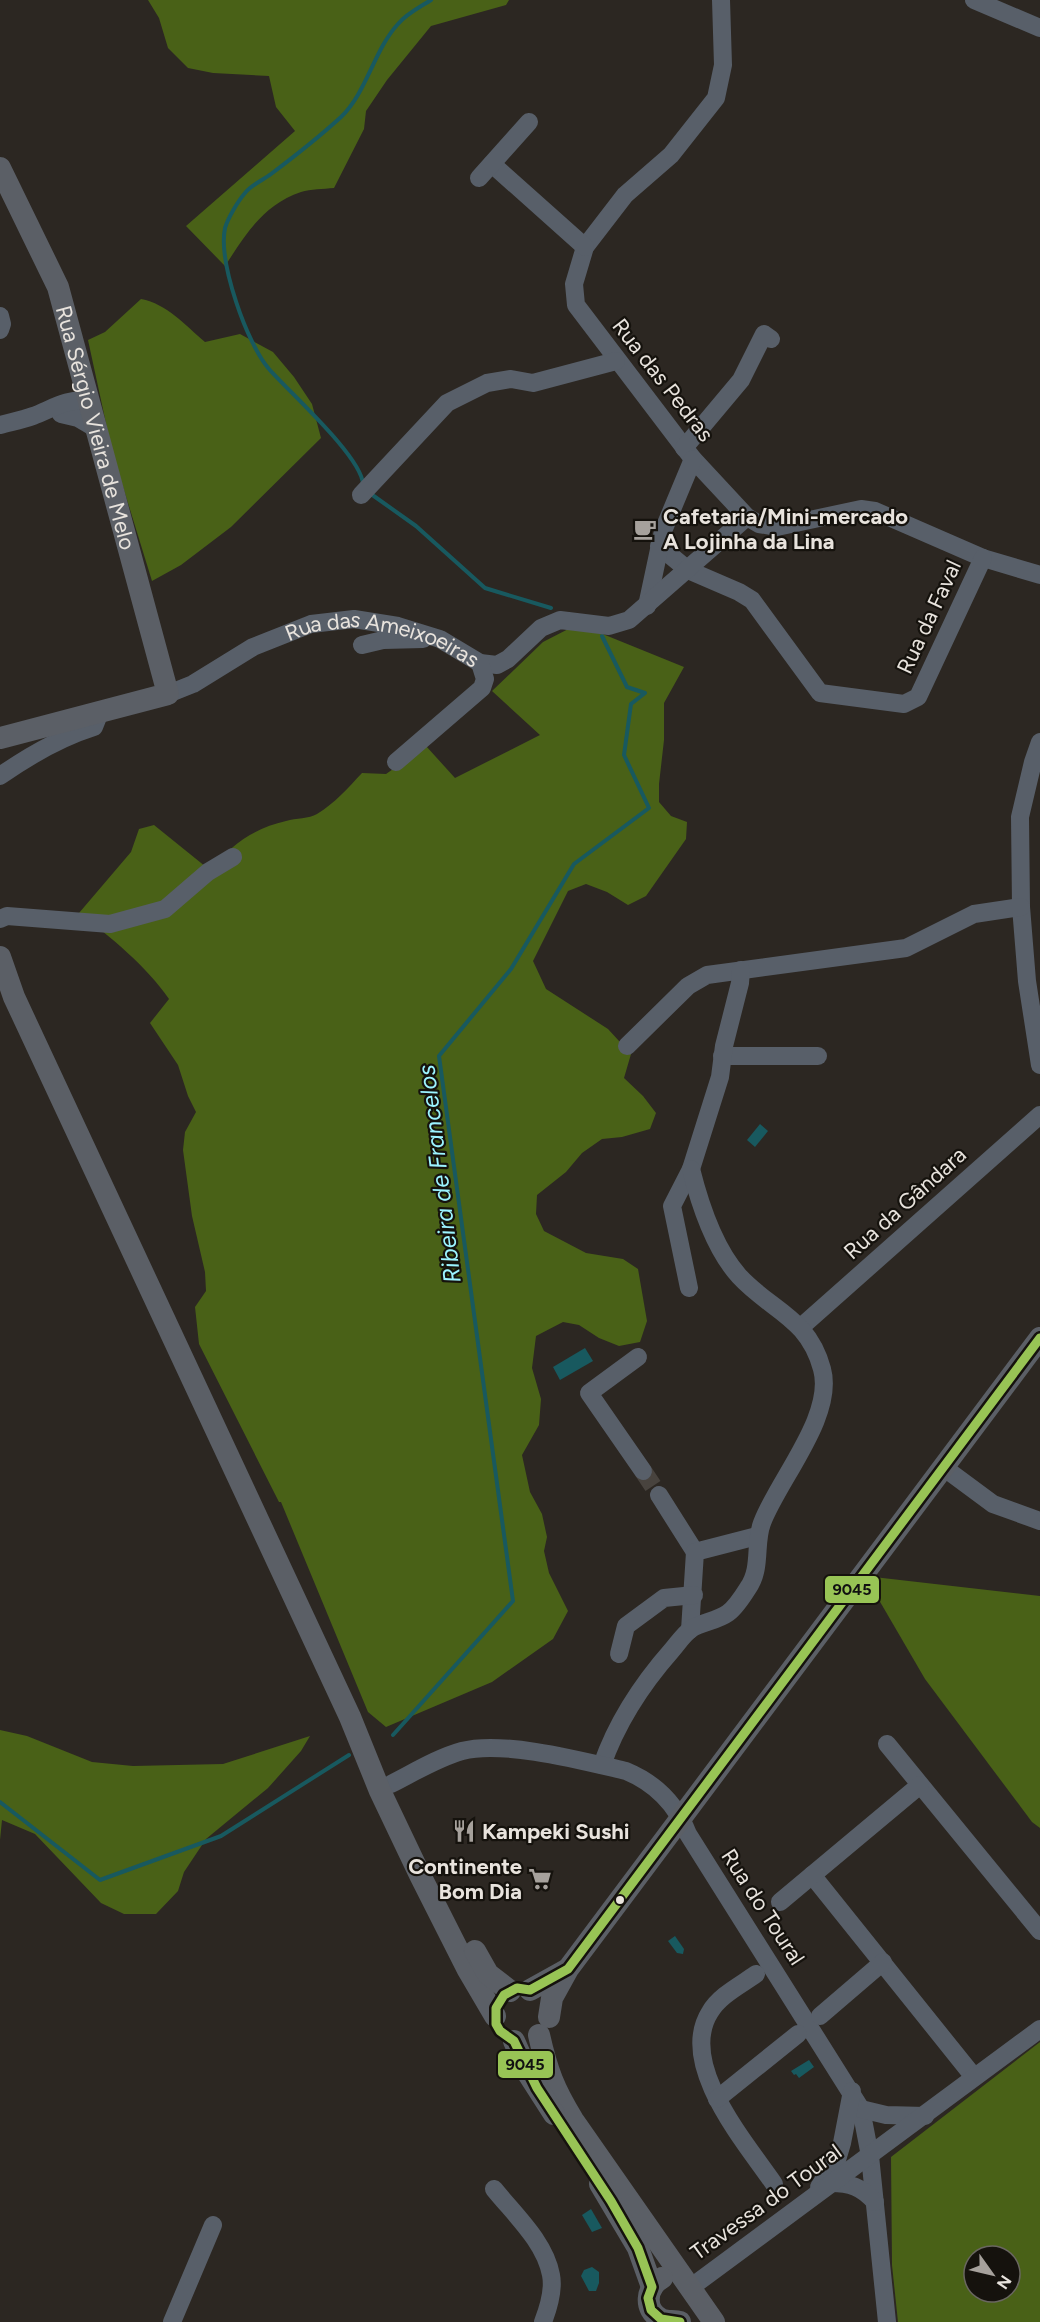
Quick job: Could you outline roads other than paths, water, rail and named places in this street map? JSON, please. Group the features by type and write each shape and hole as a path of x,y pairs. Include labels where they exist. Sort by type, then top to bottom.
{"main road":[{"name":"Rua Sérgio Vieira de Melo","path":"0,168 58,287 168,694"},
{"name":"Rua das Ameixoeiras","path":"0,738 168,694"},
{"path":"0,957 14,997 361,1742 380,1791 468,1970 495,2016 500,2031 513,2041 537,2088 611,2201 632,2238 648,2304 656,2315 672,2321 688,2313 693,2301 689,2287 670,2276 663,2278 648,2304"},
{"path":"513,2041 527,2042 544,2026 552,1998 567,1969 1040,1338"},
{"path":"361,1742 391,1784 482,1966 488,1974 544,2000 547,2070 554,2088 573,2120 714,2322"},
{"path":"495,2016 499,2001 567,1969"}],"street":[{"name":"Rua das Pedras","path":"721,0 723,65 716,98 671,155 625,195 585,246 574,284 576,305 616,361 689,453 747,517 759,524 777,527 861,509 874,511 983,558 1040,574"},
{"path":"974,0 1040,28"},
{"path":"478,178 529,122"},
{"path":"492,164 585,246"},
{"path":"0,316 2,324 0,330"},
{"path":"647,606 663,531 689,453 741,380 764,334 771,339"},
{"path":"365,491 447,402 487,383 511,379 533,383 616,361"},
{"path":"60,409 81,374"},
{"path":"0,425 60,409 76,399 88,401"},
{"path":"60,409 95,428"},
{"name":"Rua das Ameixoeiras","path":"168,694 193,684 253,647 310,624 354,619 398,626 440,639 480,663 497,665 508,659 541,628 560,620 609,626 629,620 747,517"},
{"name":"Rua da Faval","path":"659,546 688,570 752,600 820,693 904,704 918,697 983,558"},
{"path":"362,645 383,640 440,639"},
{"path":"396,762 482,688 486,679 480,663"},
{"path":"0,776 33,753 69,735 94,727 100,712"},
{"path":"1040,742 1020,817 1021,907 1027,981 1040,1065"},
{"path":"0,919 7,916 110,924 165,909 207,872 233,857"},
{"path":"627,1046 688,986 707,975 906,948 974,914 1021,907"},
{"path":"689,1287 672,1206 691,1169 720,1077 722,1056 740,983 741,970"},
{"path":"722,1056 818,1056"},
{"name":"Rua da Gândara","path":"801,1327 1040,1115"},
{"path":"602,1766 620,1722 657,1668 690,1630 729,1613 750,1586 758,1563 757,1536 764,1518 813,1428 822,1399 823,1372 816,1349 801,1327 740,1277 722,1252 697,1192 691,1169"},
{"path":"638,1357 590,1393 643,1471"},
{"path":"943,1467 993,1504 1040,1521"},
{"path":"659,1495 695,1552 690,1630"},
{"path":"695,1552 757,1536"},
{"path":"620,1654 626,1626 664,1598 694,1595"},
{"path":"887,1744 1040,1931"},
{"name":"Rua do Toural","path":"391,1784 462,1751 483,1748 550,1755 636,1775 667,1797 681,1816 688,1834 852,2091 861,2109 870,2156 887,2322"},
{"path":"780,1902 920,1785"},
{"path":"812,1875 975,2077"},
{"path":"820,2016 883,1962"},
{"path":"756,1974 720,2000 709,2013 702,2035 702,2055 717,2099 774,2184"},
{"name":"Travessa do Toural","path":"689,2287 1040,2029"},
{"path":"717,2099 798,2034"},
{"path":"814,2195 837,2160 852,2091"},
{"path":"861,2109 886,2115 924,2116"},
{"path":"831,2183 847,2183 858,2187 875,2202"},
{"path":"494,2189 541,2248 552,2277 549,2307 543,2322"},
{"path":"172,2322 213,2225"}],"water":[{"path":"760,1124 768,1131 755,1147 747,1140"},
{"path":"585,1348 593,1361 560,1380 553,1367"},
{"path":"675,1936 684,1949 683,1954 677,1953 668,1941"},
{"path":"809,2060 814,2067 799,2078 796,2074 794,2075 791,2071"},
{"path":"591,2209 602,2228 592,2232 582,2215"},
{"path":"592,2267 599,2272 596,2291 589,2291 581,2276 584,2270"}],"waterway":[{"name":"Ribeira de Francelos","path":"363,484 359,472 338,442 269,369 252,341 230,281 224,243 225,228 239,200 248,190 316,139 341,117 358,96 390,34 405,17 431,0"},
{"name":"Ribeira de Francelos","path":"371,494 416,526 485,588 551,608"},
{"name":"Ribeira de Francelos","path":"393,1735 513,1601 439,1056 511,969 574,864 649,808 624,755 631,704 645,693 627,687 602,636"},
{"name":"Ribeira de Francelos","path":"0,1802 100,1880 221,1836 349,1755"}],"tunnel":[{"path":"643,1471 659,1495"}],"place":[{"name":"Cafetaria/Mini-mercado A Lojinha da Lina","path":"645,529"},
{"name":"Kampeki Sushi","path":"464,1831"},
{"name":"Continente Bom Dia","path":"540,1879"}]}
